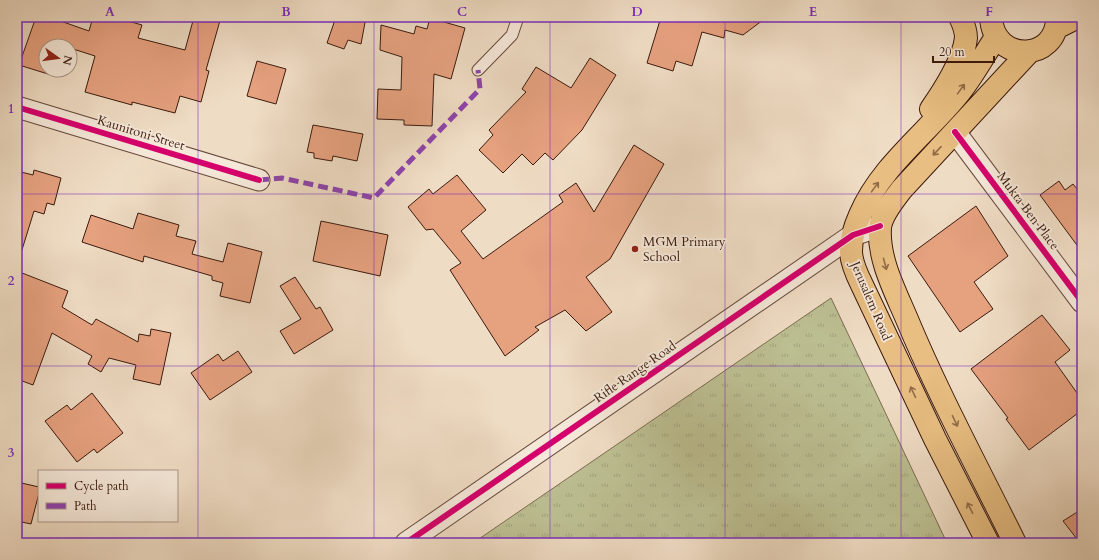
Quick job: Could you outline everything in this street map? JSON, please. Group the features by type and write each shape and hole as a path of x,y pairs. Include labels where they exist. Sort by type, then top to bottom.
{"main road":[{"path":"898,158 938,98 963,51 966,37 960,17"},
{"path":"1056,22 1078,17"},
{"path":"992,22 1005,46 1024,52 1030,51"},
{"name":"Jerusalem Road","path":"988,543 935,439 859,278 851,251 857,221 869,195 898,158 959,92 992,22"},
{"name":"Jerusalem Road","path":"1015,543 919,348 887,271 880,245 880,226 892,201 916,173 956,132 1030,51 1036,50 1050,39 1056,22"}],"street":[{"name":"Kaunitoni Street","path":"17,107 259,180"},
{"name":"Mukta Ben Place","path":"956,132 1082,302"},
{"name":"Rifle Range Road","path":"406,543 853,235 880,226"}],"lane":[{"path":"478,70 512,35 518,17"}],"green space":[{"path":"831,298 947,543 473,543"}],"building":[{"path":"36,17 49,17 89,31 93,17 114,17 142,25 138,38 185,50 194,17 221,17 206,70 209,71 201,102 180,96 175,113 132,102 132,105 85,92 95,56 78,51 78,38 38,38 38,71 19,65"},
{"path":"336,17 366,17 361,44 348,40 344,49 327,43"},
{"path":"661,17 767,17 743,35 725,30 724,38 702,32 692,66 676,61 673,71 647,63"},
{"path":"430,18 465,28 451,79 434,74 432,126 404,125 404,120 377,119 378,89 401,90 402,57 380,50 381,25 414,34 416,26 427,29"},
{"path":"590,58 616,75 582,130 553,160 545,153 533,165 522,154 503,173 479,150 493,135 489,130 526,92 522,89 536,67 571,88"},
{"path":"257,61 286,69 276,104 247,96"},
{"path":"313,125 363,134 357,161 333,156 332,161 314,158 314,153 307,152"},
{"path":"634,145 664,164 610,259 586,277 612,312 586,331 565,310 535,327 539,330 505,356 450,270 461,263 433,229 426,230 408,207 429,189 433,194 457,175 486,210 461,231 483,259 563,202 559,195 576,183 594,212"},
{"path":"34,170 61,178 54,205 47,203 44,214 34,211 21,253 17,253 17,171 33,175"},
{"path":"1059,181 1065,190 1073,184 1082,195 1082,252 1040,195"},
{"path":"976,206 1008,256 974,282 993,309 960,332 908,256"},
{"path":"138,213 179,225 176,236 196,241 192,254 223,262 228,243 262,252 250,303 220,296 223,283 212,280 212,276 144,256 143,262 82,242 91,215 133,229"},
{"path":"321,221 388,235 380,276 313,261"},
{"path":"17,271 68,291 62,307 92,325 96,319 138,342 139,334 150,336 151,329 171,333 160,385 133,379 136,365 109,358 101,372 88,364 92,356 52,333 33,385 17,379"},
{"path":"295,277 316,309 320,307 333,330 294,354 280,331 301,319 280,286"},
{"path":"1042,315 1070,350 1055,362 1082,400 1082,410 1029,450 1006,419 1008,418 971,369"},
{"path":"238,351 252,372 210,400 191,373 218,354 223,361"},
{"path":"92,393 123,433 97,453 94,449 77,462 45,421 67,405 71,410"},
{"path":"17,482 38,487 38,497 31,524 17,521"},
{"path":"1082,509 1082,543 1080,543 1063,521"}],"marked path":[{"path":"259,180 282,178 374,198 480,89 478,70"}],"cycle path":[{"path":"17,107 259,180"},
{"path":"955,132 1082,302"},
{"path":"406,543 853,235 880,226"}],"place":[{"name":"MGM Primary School","path":"635,249"}]}
